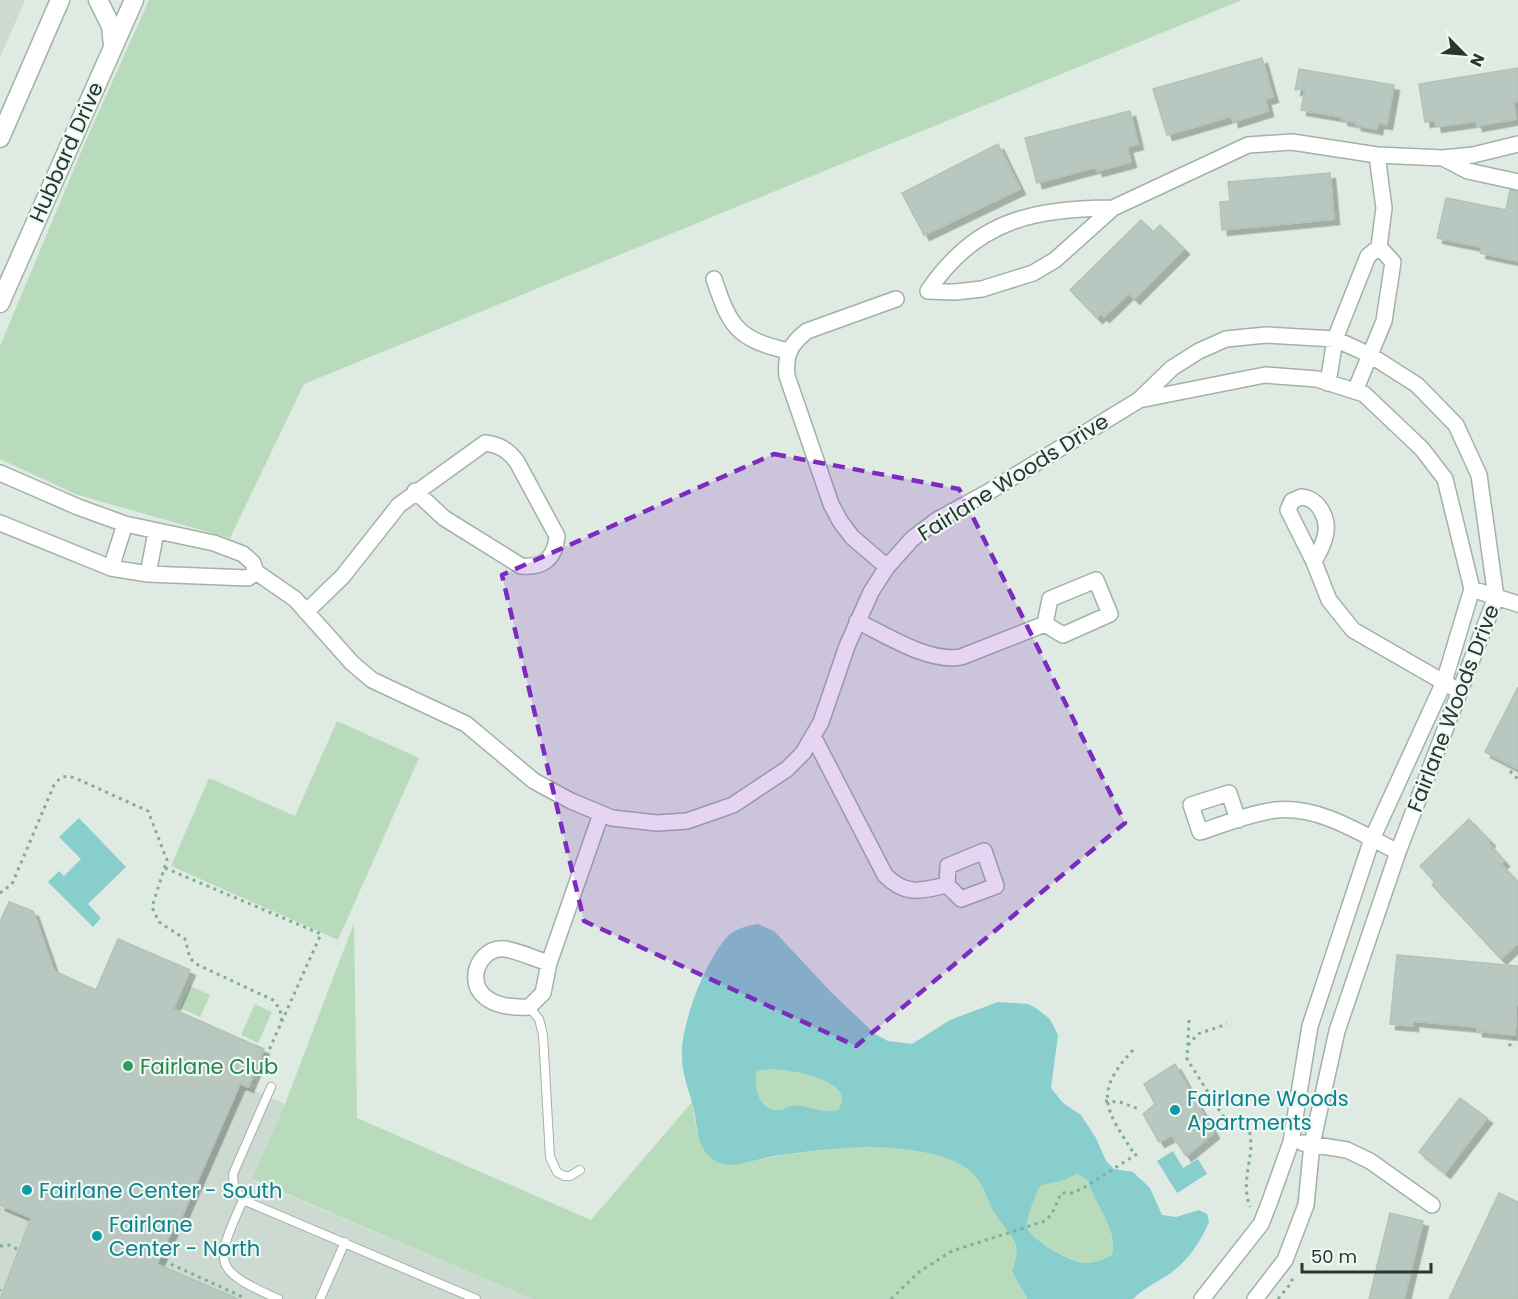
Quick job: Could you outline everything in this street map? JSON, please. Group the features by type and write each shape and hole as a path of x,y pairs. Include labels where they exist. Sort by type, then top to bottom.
{"street":[{"path":"0,138 60,0"},
{"path":"98,0 111,26 113,45"},
{"name":"Hubbard Drive","path":"0,303 134,0"},
{"path":"1113,208 1062,209 1012,222 986,234 962,252 942,270 928,291 982,289 1033,273 1055,260 1113,208 1248,145 1292,142 1377,155 1443,158 1473,155 1518,144"},
{"path":"1328,382 1335,339 1368,256 1379,247 1384,208 1377,155"},
{"path":"1443,158 1468,171 1518,182"},
{"path":"1355,391 1384,321 1393,262 1379,247"},
{"path":"714,279 726,315 735,327 765,346 788,351"},
{"path":"887,567 852,537 831,504 787,376 788,351 796,339 807,331 896,299"},
{"name":"Fairlane Woods Drive","path":"0,473 78,507 125,524 226,547 253,563 256,572 294,599 352,663 372,680 466,724 534,781 601,814 627,821 657,824 687,820 733,805 787,769 814,738 857,621 887,567 912,539 937,520 990,491 1139,400 1172,368 1226,339 1266,335 1335,339 1370,356 1417,385 1456,425 1479,475 1496,597 1398,852 1337,1031 1312,1144 1306,1205 1285,1260 1275,1277 1255,1299"},
{"name":"Fairlane Woods Drive","path":"1139,400 1265,375 1328,382 1364,394 1422,448 1445,479 1472,589 1444,682 1372,839 1310,1026 1291,1142 1261,1224 1202,1299"},
{"path":"306,612 343,576 399,505 415,491 485,444 497,445 509,452 517,462 557,536 556,549 549,560 542,564 535,567 521,566 444,518 415,491"},
{"path":"0,522 111,568 148,574 248,578 256,572"},
{"path":"111,568 125,524"},
{"path":"148,574 156,532"},
{"path":"1314,562 1329,600 1353,630 1460,691"},
{"path":"1472,589 1518,604"},
{"path":"857,621 929,654 948,659 1045,624"},
{"path":"814,738 885,875 894,884 916,893 947,885"},
{"path":"1238,820 1275,810 1292,810 1320,815 1398,852"},
{"path":"549,963 503,948 486,954 475,970 476,987 486,999 510,1008 529,1007 543,993 549,963 601,814"},
{"path":"1291,1142 1347,1150 1370,1161 1432,1205"}],"lane":[{"path":"529,1007 539,1019 543,1035 544,1086 553,1166 564,1176 570,1176 580,1170"},
{"path":"271,1088 233,1174 234,1188 243,1200 476,1299"},
{"path":"243,1200 225,1242 223,1258 228,1271 240,1282 278,1299"},
{"path":"320,1299 345,1242"}],"path":[{"path":"1510,771 1518,779"},
{"path":"0,892 12,884 54,785 66,776 148,811 167,860 152,907 159,922 185,939 190,958 196,964 273,1000 280,1009 282,1025"},
{"path":"165,868 321,934 252,1088"},
{"path":"1189,1020 1187,1047 1189,1064 1218,1111 1229,1120 1245,1120 1251,1131 1253,1146 1245,1177 1244,1192 1250,1208 1261,1224"},
{"path":"1187,1047 1198,1034 1227,1024"},
{"path":"1509,1046 1518,1034"},
{"path":"1133,1050 1111,1077 1105,1101 1108,1113 1135,1155"},
{"path":"1105,1101 1120,1102 1139,1109"},
{"path":"891,1299 919,1272 952,1251 1045,1221 1052,1214 1061,1194 1073,1193 1083,1188 1140,1152"},
{"path":"0,1246 9,1245 19,1250"},
{"path":"1278,1299 1292,1282 1292,1273 1285,1260"},
{"path":"164,1261 246,1299"},
{"path":"1282,1295 1285,1299"}],"highlighted area":[{"path":"774,454 959,489 1125,823 856,1046 584,921 502,575"}],"shaded area":[{"path":"0,0 25,0 0,58"},
{"path":"241,1085 285,1104 252,1180 532,1299 0,1299 0,1150 179,1228"}],"green space":[{"path":"149,0 1242,0 304,384 230,538 78,495 0,459 0,346 84,145"},
{"path":"337,721 419,758 338,940 171,866 209,778 295,816"},
{"path":"354,923 357,1118 591,1220 692,1102 697,1132 730,1165 821,1150 857,1147 925,1152 954,1160 979,1179 994,1212 1009,1229 1013,1238 1019,1283 1027,1299 532,1299 252,1179 285,1104"},
{"path":"190,986 210,995 200,1017 180,1008"},
{"path":"255,1004 272,1012 258,1043 241,1035"},
{"path":"771,1069 807,1075 831,1084 839,1091 842,1100 838,1110 822,1110 796,1105 778,1110 766,1107 757,1090 756,1076 757,1071"},
{"path":"1077,1174 1088,1180 1112,1236 1112,1255 1102,1260 1085,1263 1062,1254 1036,1238 1027,1227 1029,1213 1041,1184 1065,1180"}],"water":[{"path":"79,818 126,867 88,904 101,918 93,927 48,882 59,871 64,876 81,859 59,837"},
{"path":"758,924 774,931 830,991 875,1034 888,1041 912,1044 950,1020 998,1002 1028,1004 1036,1008 1050,1019 1058,1035 1051,1088 1063,1103 1081,1115 1096,1138 1106,1161 1114,1169 1133,1172 1150,1188 1162,1215 1176,1217 1199,1210 1207,1214 1209,1222 1192,1252 1175,1270 1133,1299 1027,1299 1012,1271 1017,1253 1014,1240 993,1211 977,1178 956,1162 926,1152 879,1147 809,1151 730,1165 717,1162 710,1157 702,1146 683,1070 685,1028 703,976 720,946 735,931","holes":["771,1069 806,1075 831,1084 839,1091 842,1100 838,1110 822,1110 796,1105 778,1110 766,1107 757,1090 756,1076 757,1071","1077,1174 1088,1180 1112,1236 1112,1255 1102,1260 1085,1263 1071,1259 1036,1238 1027,1227 1032,1206 1041,1185 1065,1180"]},
{"path":"1173,1151 1183,1168 1198,1159 1207,1174 1177,1193 1157,1161"}],"building":[{"path":"1262,58 1273,97 1265,99 1268,111 1233,122 1232,116 1167,135 1153,89"},
{"path":"1518,68 1518,101 1513,102 1516,119 1477,126 1476,121 1436,127 1435,120 1425,122 1419,84"},
{"path":"1299,69 1394,85 1387,124 1378,123 1377,129 1356,125 1355,122 1342,120 1343,117 1301,110 1305,88 1295,90"},
{"path":"1130,111 1138,144 1127,147 1131,162 1097,171 1096,167 1037,183 1025,138"},
{"path":"998,144 1020,189 924,235 902,193"},
{"path":"1330,173 1334,219 1222,230 1220,202 1230,201 1228,182"},
{"path":"1510,190 1518,192 1518,261 1480,253 1482,247 1437,238 1446,198 1506,210"},
{"path":"1141,220 1153,232 1160,225 1184,249 1134,299 1129,293 1104,317 1101,314 1097,318 1070,290"},
{"path":"1518,687 1518,769 1485,752"},
{"path":"1469,819 1490,841 1488,843 1504,861 1501,864 1518,882 1518,943 1501,959 1432,885 1435,882 1420,866"},
{"name":"Fairlane Club","path":"9,902 33,911 54,971 96,990 118,939 190,970 173,1009 264,1049 248,1087 240,1083 177,1227 174,1226 157,1264 238,1299 0,1299 31,1218 0,1205 0,922"},
{"path":"1397,955 1518,966 1515,1035 1477,1031 1477,1027 1413,1021 1413,1026 1390,1024"},
{"name":"Fairlane Woods Apartments","path":"1175,1064 1214,1133 1186,1156 1172,1135 1159,1142 1143,1114 1155,1104 1144,1084"},
{"path":"1460,1098 1487,1118 1445,1173 1419,1152"},
{"path":"1499,1193 1518,1202 1518,1299 1449,1299"},
{"path":"1390,1213 1423,1221 1404,1299 1369,1299"}],"place":[{"name":"Fairlane Club","path":"128,1066"},
{"name":"Fairlane Woods Apartments","path":"1175,1110"},
{"name":"Fairlane Center - South","path":"27,1190"},
{"name":"Fairlane Center - North","path":"97,1236"}]}
